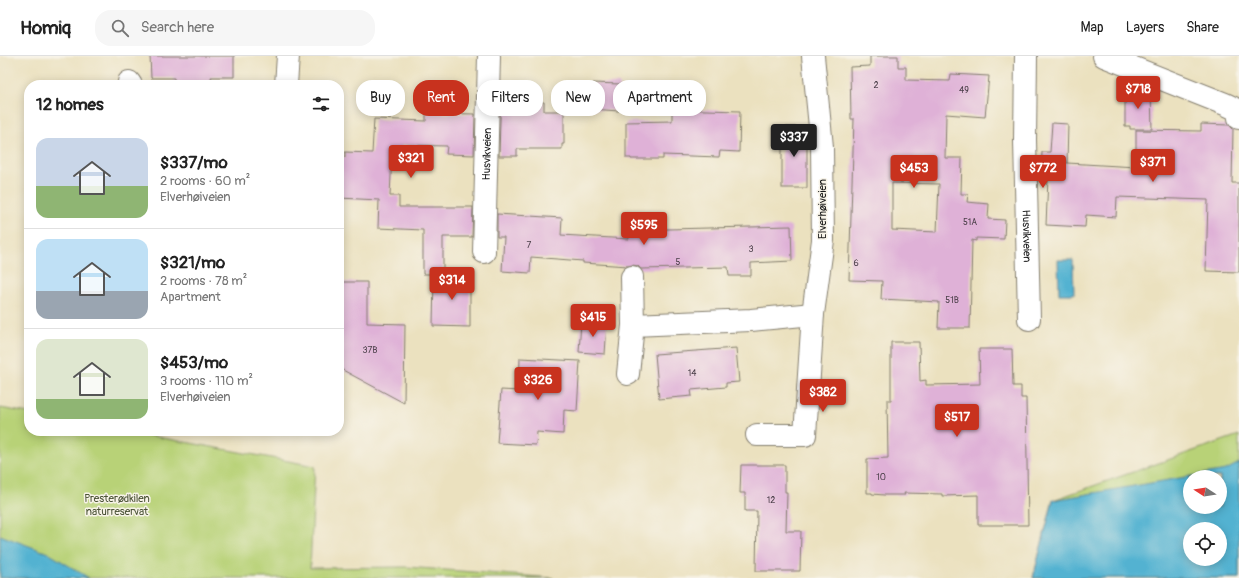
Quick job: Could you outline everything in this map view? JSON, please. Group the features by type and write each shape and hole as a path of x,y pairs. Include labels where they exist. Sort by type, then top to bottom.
{"street":[{"path":"286,80 288,56"},
{"name":"Husvikveien","path":"484,252 489,56"},
{"name":"Elverhøiveien","path":"756,435 805,436 813,314 823,240 822,147 813,56"},
{"name":"Husvikveien","path":"1026,56 1024,140 1029,319"},
{"path":"1104,56 1225,104 1238,110 1239,118"},
{"path":"628,374 633,325 632,277"},
{"path":"633,325 751,320 813,314"}],"green space":[{"name":"Presterødkilen naturreservat","path":"0,408 24,412 24,436 152,436 315,466 310,568 406,567 553,578 0,578"},
{"path":"1239,435 1239,578 1033,578 1053,500"}],"water":[{"path":"1058,260 1073,260 1074,294 1059,294"},
{"path":"1239,463 1239,578 1033,578 1053,500 1183,477 1183,514 1227,514 1226,470"},
{"path":"0,535 48,553 89,578 0,578"}],"building":[{"path":"150,56 234,56 234,77 211,77 212,80 174,80 174,78 151,78"},
{"path":"870,56 898,56 898,67 906,67 906,80 950,81 951,74 989,76 985,117 946,114 945,158 962,158 961,194 968,194 967,202 989,204 988,219 1005,220 1004,239 976,238 976,241 972,240 970,328 938,328 939,302 881,299 882,281 849,280 854,119 851,119 850,67 870,66","holes":["892,183 939,184 937,232 892,230"]},
{"path":"605,83 613,84 613,111 605,110"},
{"path":"1125,92 1151,92 1152,129 1130,129 1130,126 1125,126"},
{"path":"544,102 544,111 551,111 551,116 564,116 564,144 562,144 562,149 517,149 517,156 499,156 500,116 543,116"},
{"path":"706,110 740,111 739,152 720,151 719,157 663,155 663,159 626,158 626,122 672,121 672,116 706,116"},
{"path":"469,114 475,114 474,155 446,154 447,146 402,145 402,154 392,154 390,196 399,196 399,207 473,207 472,237 443,237 443,274 423,274 423,230 378,228 379,200 344,198 345,152 372,153 374,119 426,121 426,116 469,116"},
{"path":"1052,123 1068,124 1067,163 1136,167 1136,130 1201,131 1201,124 1229,125 1233,129 1232,183 1239,183 1239,272 1206,271 1208,200 1117,197 1116,217 1086,215 1085,227 1046,225 1048,178 1041,178 1042,152 1050,152"},
{"path":"782,127 807,127 807,188 782,188"},
{"path":"497,214 562,218 561,235 629,239 628,230 791,226 792,261 751,263 751,276 729,276 728,267 641,269 638,266 632,265 583,263 583,261 531,257 530,273 502,271 504,237 497,237"},
{"path":"434,276 470,276 470,327 433,326"},
{"path":"344,282 367,282 367,323 405,324 404,403 344,371"},
{"path":"581,322 607,324 605,354 579,352"},
{"path":"891,342 919,342 920,381 926,380 926,385 980,384 979,349 1012,349 1013,386 1021,386 1021,398 1026,398 1028,525 978,525 978,495 942,496 942,494 904,493 905,495 884,495 867,493 867,459 888,458 887,400 891,400"},
{"path":"736,348 739,382 726,383 726,387 691,390 692,396 659,399 655,354"},
{"path":"520,358 580,361 577,411 564,410 563,434 537,432 536,445 497,443 501,390 519,391"},
{"path":"741,465 785,465 785,492 787,492 786,531 801,531 800,571 756,571 757,511 745,511 745,493 740,493"}]}
